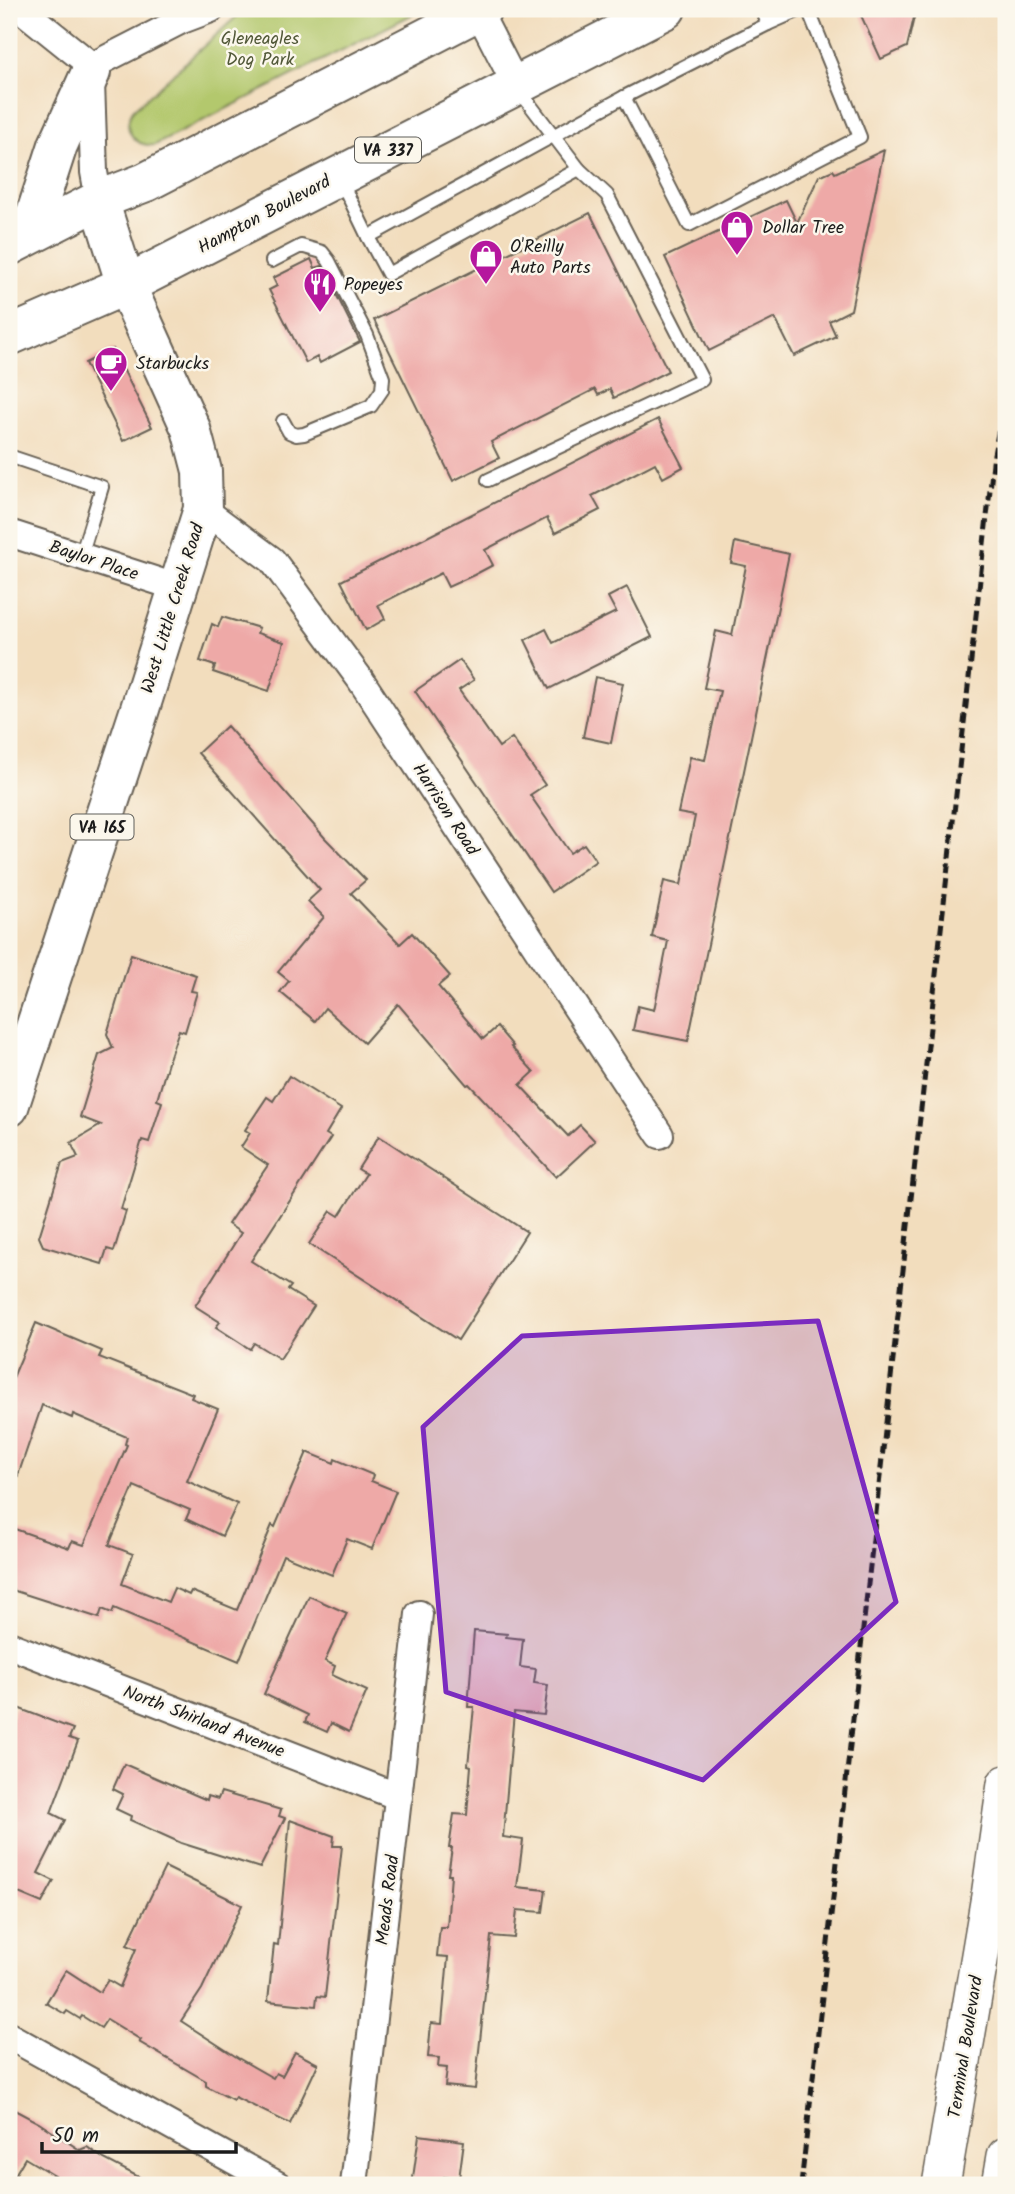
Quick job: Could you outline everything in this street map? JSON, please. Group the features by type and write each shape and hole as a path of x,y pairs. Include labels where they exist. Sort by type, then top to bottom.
{"main road":[{"name":"Hampton Boulevard","path":"9,336 126,285 658,13 688,9"},
{"path":"9,245 99,200 146,182 479,10"},
{"path":"9,245 35,216 58,145 92,69"},
{"name":"West Little Creek Road","path":"9,1107 179,588 202,509 202,471 191,429 126,285 99,200"},
{"name":"Terminal Boulevard","path":"941,2185 988,1910 1006,1784"},
{"path":"1001,2185 1006,2157"}],"street":[{"path":"20,9 92,69 182,20 211,9"},
{"path":"479,10 517,87"},
{"name":"West Little Creek Road","path":"92,69 94,172 99,200"},
{"name":"Harrison Road","path":"202,509 272,561 360,679 660,1135"},
{"name":"Baylor Place","path":"9,533 179,588"},
{"name":"Meads Road","path":"354,2185 419,1614"},
{"name":"North Shirland Avenue","path":"9,1646 399,1797"},
{"path":"9,2036 278,2185"}],"lane":[{"path":"762,9 768,24"},
{"path":"368,237 624,97 802,9"},
{"path":"624,97 689,225 860,137 808,9"},
{"path":"488,480 702,380 607,195 579,169 517,87"},
{"path":"338,175 388,274 579,169"},
{"path":"272,261 300,246 322,253 329,261 367,335 383,378 382,390 370,406 324,427 296,435 289,432 283,421"},
{"path":"9,456 102,487 81,556"}],"highlighted area":[{"path":"818,1321 896,1602 703,1780 446,1692 423,1427 522,1336"}],"green space":[{"name":"Gleneagles Dog Park","path":"245,9 423,9 155,145 136,140 128,124 133,110"}],"building":[{"path":"858,9 916,9 907,47 881,59"},
{"path":"884,150 851,310 829,321 836,336 794,356 775,318 709,351 665,257 786,200 797,223 819,176 833,170 835,173"},
{"path":"590,213 668,371 614,398 610,389 598,395 595,389 491,442 499,458 453,481 374,320"},
{"path":"311,259 315,268 322,266 360,342 320,363 317,357 306,363 269,290 277,286 273,278"},
{"path":"113,349 152,427 123,441 85,363"},
{"path":"658,419 683,467 663,478 655,463 592,496 600,510 555,533 547,518 485,550 493,565 474,575 448,587 441,573 378,605 385,619 366,630 341,581"},
{"path":"735,542 789,554 688,1041 633,1030 638,1006 654,1010 668,941 652,937 664,881 681,885 695,816 678,813 690,757 705,760 720,691 704,688 716,631 732,635 746,566 731,563"},
{"path":"627,587 652,637 549,689 525,640 546,629 553,643 616,612 608,597"},
{"path":"222,617 259,628 257,633 284,642 269,691 213,672 215,666 200,661 212,624 218,627"},
{"path":"460,660 474,680 459,690 499,747 512,738 545,785 530,795 570,853 584,844 596,861 551,892 415,691"},
{"path":"595,677 623,683 611,743 583,737"},
{"path":"227,726 325,838 366,880 351,893 400,944 412,933 450,976 438,986 483,1039 497,1027 513,1046 511,1047 534,1072 520,1085 568,1136 580,1125 595,1141 556,1177 469,1084 467,1085 398,1004 364,1043 325,1008 315,1021 280,992 289,981 278,972 324,917 308,901 320,890 198,753"},
{"path":"131,954 196,975 191,991 197,992 185,1032 179,1030 169,1059 157,1100 162,1102 149,1142 142,1140 121,1209 126,1211 114,1251 107,1249 102,1264 43,1246 39,1237 62,1163 78,1157 71,1143 101,1125 80,1117 99,1055 113,1048 107,1034"},
{"path":"289,1076 341,1109 326,1134 331,1137 251,1261 291,1286 288,1290 314,1306 280,1359 254,1343 250,1349 216,1327 220,1322 195,1306 241,1233 228,1224 268,1165 241,1147 250,1133 245,1130 267,1097 273,1101"},
{"path":"379,1136 527,1232 458,1340 309,1244 331,1211 339,1216 366,1174 358,1169"},
{"path":"36,1323 102,1351 99,1357 193,1394 191,1398 218,1409 187,1481 237,1504 222,1536 186,1519 190,1510 134,1486 109,1545 133,1554 122,1584 168,1602 174,1588 189,1595 191,1591 237,1610 272,1525 275,1527 307,1452 334,1463 335,1459 373,1475 371,1481 396,1491 372,1549 347,1539 332,1575 283,1555 239,1661 114,1608 112,1613 102,1609 99,1618 9,1589 9,1527 69,1548 72,1541 84,1545 127,1445 127,1437 73,1414 72,1418 42,1405 12,1493 9,1493 9,1387"},
{"path":"309,1596 347,1613 325,1661 335,1666 332,1675 367,1691 349,1732 331,1723 327,1732 305,1722 308,1715 264,1694"},
{"path":"474,1631 507,1634 506,1637 523,1639 520,1667 536,1669 534,1683 548,1685 544,1715 514,1712 503,1837 523,1840 517,1887 546,1890 543,1912 517,1910 514,1938 491,1936 475,2089 445,2086 447,2068 438,2067 439,2058 428,2057 431,2023 442,2024 448,1957 437,1956 440,1927 447,1927 451,1875 448,1875 452,1848 449,1848 454,1814 467,1815 471,1766 468,1765 474,1707 468,1707"},
{"path":"15,1707 73,1729 69,1738 78,1741 51,1813 65,1820 38,1873 54,1881 42,1903 9,1889 9,1723"},
{"path":"124,1764 207,1800 208,1796 218,1799 221,1792 281,1810 279,1816 285,1818 260,1868 181,1843 130,1820 131,1816 116,1809 123,1794 113,1789"},
{"path":"290,1820 334,1836 333,1846 342,1846 325,1997 317,1996 316,2006 268,2001 274,1944 278,1945"},
{"path":"165,1867 242,1905 202,1989 181,2021 273,2078 276,2073 282,2076 295,2052 318,2064 290,2124 206,2086 206,2081 139,2042 141,2040 107,2019 101,2028 82,2016 80,2019 67,2011 65,2014 46,2003 66,1970 100,1992 108,1980 120,1987 136,1949 127,1945"},
{"path":"9,2107 80,2150 87,2147 154,2185 70,2185 25,2158 9,2185"},
{"path":"419,2135 464,2141 459,2179 444,2177 443,2185 412,2185"}],"railway":[{"path":"801,2185 994,454 1006,392"}],"place":[{"name":"Dollar Tree","path":"737,257"},
{"name":"O'Reilly Auto Parts","path":"486,286"},
{"name":"Popeyes","path":"320,314"},
{"name":"Starbucks","path":"111,393"}]}
